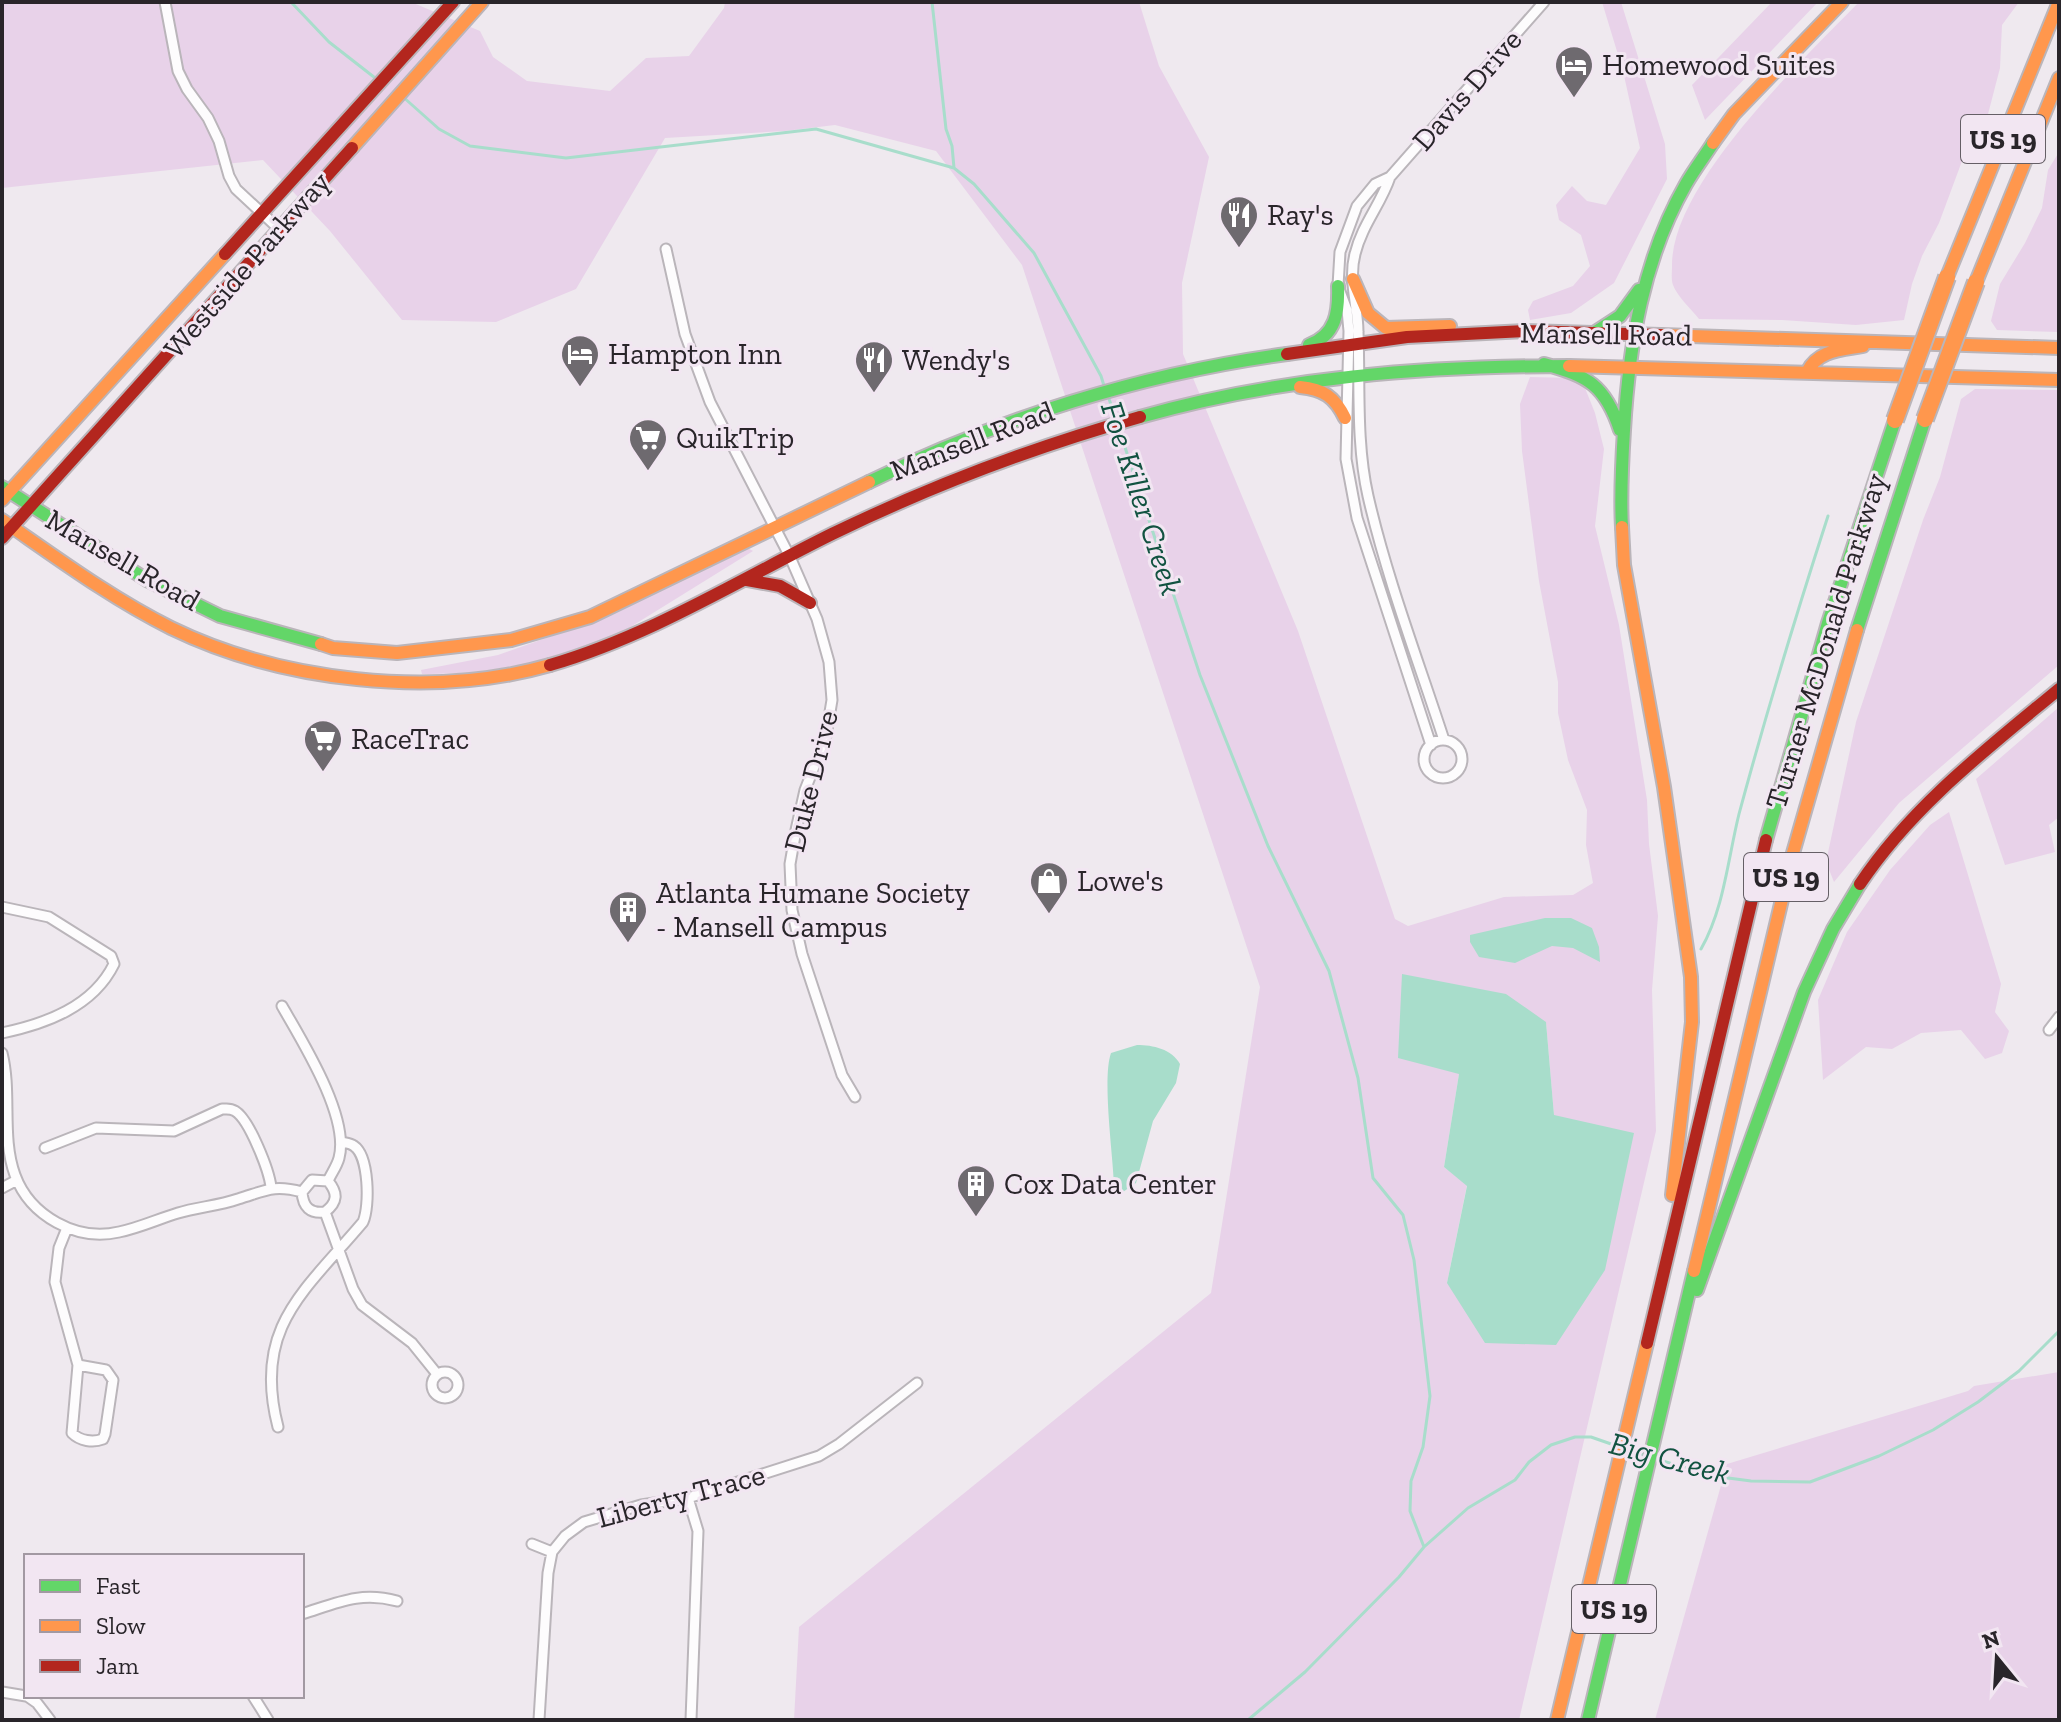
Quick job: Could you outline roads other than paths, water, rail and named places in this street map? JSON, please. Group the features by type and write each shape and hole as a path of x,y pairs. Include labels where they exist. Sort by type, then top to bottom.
{"main road":[{"name":"Westside Parkway","path":"4,493 453,2"},
{"name":"Westside Parkway","path":"5,528 31,506 482,2"},
{"path":"1664,1264 1690,1045 1692,989 1686,925 1664,787 1624,565 1620,497 1628,366 1646,278 1673,208 1715,137 1842,2"},
{"name":"Turner McDonald Parkway","path":"1557,1720 1737,955 1776,802 1828,623 1895,420 1947,277 2059,2"},
{"name":"Turner McDonald Parkway","path":"1588,1720 1766,960 1807,798 1852,645 1925,419 1976,282 2059,78"},
{"path":"1594,333 1621,315 1646,278"},
{"path":"1346,283 1368,313 1386,328 1449,326 1472,333"},
{"path":"1272,354 1323,340 1332,330 1346,283"},
{"name":"Mansell Road","path":"4,493 31,506 147,580 220,616 333,648 397,653 511,640 578,621 623,603 922,458 998,426 1155,379 1272,354 1472,333 1594,333 2059,348"},
{"path":"1807,372 1809,364 1825,354 1886,342"},
{"path":"1544,364 1582,374 1599,386 1612,405 1623,443"},
{"name":"Mansell Road","path":"5,528 121,600 195,639 232,653 306,672 377,679 460,678 558,663 589,654 651,628 888,508 992,465 1063,440 1163,411 1276,386 1446,367 1544,364 2059,380"},
{"path":"1276,386 1322,390 1334,398 1345,418"},
{"path":"744,580 768,581 795,591 810,603"},
{"path":"1676,1343 1728,1209 1797,1004 1831,930 1871,868 1915,815 2059,689"}],"street":[{"path":"165,2 178,71 208,118 236,189 278,228"},
{"name":"Davis Drive","path":"1354,343 1340,252 1357,206 1375,184 1390,177 1544,2"},
{"name":"Davis Drive","path":"1354,343 1347,310 1346,283 1361,233 1385,194 1390,177"},
{"path":"1346,230 1361,233"},
{"name":"Duke Drive","path":"666,249 685,334 710,402 790,557 810,603 829,662 832,700 826,736 805,790 790,864 792,910 802,954 842,1075 855,1097"},
{"path":"1354,343 1353,376 1368,496 1444,740"},
{"path":"1353,376 1345,418 1346,459 1354,509 1431,745"},
{"path":"1444,740 1451,742 1461,753 1460,767 1451,776 1439,777 1428,771 1424,758 1431,745 1444,740"},
{"path":"2,907 49,917 63,924 111,956 114,964 82,1002 72,1009 35,1026 2,1033"},
{"path":"282,1006 323,1080 341,1142 339,1159 328,1181"},
{"path":"2049,1030 2059,1017"},
{"path":"2,1053 9,1152 17,1180 38,1209 67,1228 92,1234 119,1232 178,1213 236,1200 271,1187 283,1186 302,1192"},
{"path":"45,1148 96,1128 174,1131 222,1109 231,1109 241,1116 266,1162 271,1187"},
{"path":"278,1427 271,1403 270,1381 277,1335 296,1298 363,1222 369,1200 360,1153 352,1144 341,1142"},
{"path":"2,1188 17,1180"},
{"path":"312,1180 328,1181 335,1189 333,1206 325,1212 316,1213 308,1209 302,1192 312,1180"},
{"path":"325,1212 353,1289 362,1305 412,1343 437,1374"},
{"path":"67,1228 59,1248 55,1282 78,1365 72,1433 77,1438 96,1442 103,1439 105,1434 113,1380 106,1370 78,1365"},
{"name":"Liberty Trace","path":"552,1552 565,1536 584,1522 641,1505 688,1498 819,1456 917,1383"},
{"path":"688,1498 698,1531 691,1720"},
{"path":"532,1544 552,1552 539,1720"},
{"path":"304,1613 356,1596 377,1596 397,1601"},
{"path":"2,1692 24,1696"},
{"path":"29,1698 50,1720"},
{"path":"254,1698 268,1720"}],"waterway":[{"name":"Foe Killer Creek","path":"291,2 329,42 379,81"},
{"path":"932,2 946,129 952,146 954,168"},
{"name":"Foe Killer Creek","path":"402,96 439,129 470,146 566,158 816,129 954,168 974,184 1034,253 1101,376 1105,389"},
{"name":"Foe Killer Creek","path":"1108,396 1116,419"},
{"name":"Foe Killer Creek","path":"1118,426 1200,675 1268,846 1329,971 1358,1078 1373,1178 1403,1215 1414,1260 1430,1396 1423,1447 1411,1481 1410,1511 1424,1547"},
{"path":"1701,949 1720,900 1749,777 1828,516"},
{"name":"Big Creek","path":"1656,1459 1713,1476 1751,1481 1810,1482 1879,1456 1933,1430 2019,1371 2059,1331"},
{"name":"Big Creek","path":"1248,1720 1305,1672 1399,1577 1424,1547 1468,1508 1515,1480 1529,1462 1551,1445 1575,1437 1591,1437 1614,1445"},
{"name":"Big Creek","path":"1625,1449 1645,1455"}],"place":[{"name":"Homewood Suites","path":"1574,99"},
{"name":"Ray's","path":"1239,249"},
{"name":"Hampton Inn","path":"580,388"},
{"name":"Wendy's","path":"874,394"},
{"name":"QuikTrip","path":"648,472"},
{"name":"RaceTrac","path":"323,773"},
{"name":"Lowe's","path":"1049,915"},
{"name":"Atlanta Humane Society - Mansell Campus","path":"628,944"},
{"name":"Cox Data Center","path":"976,1218"}]}
